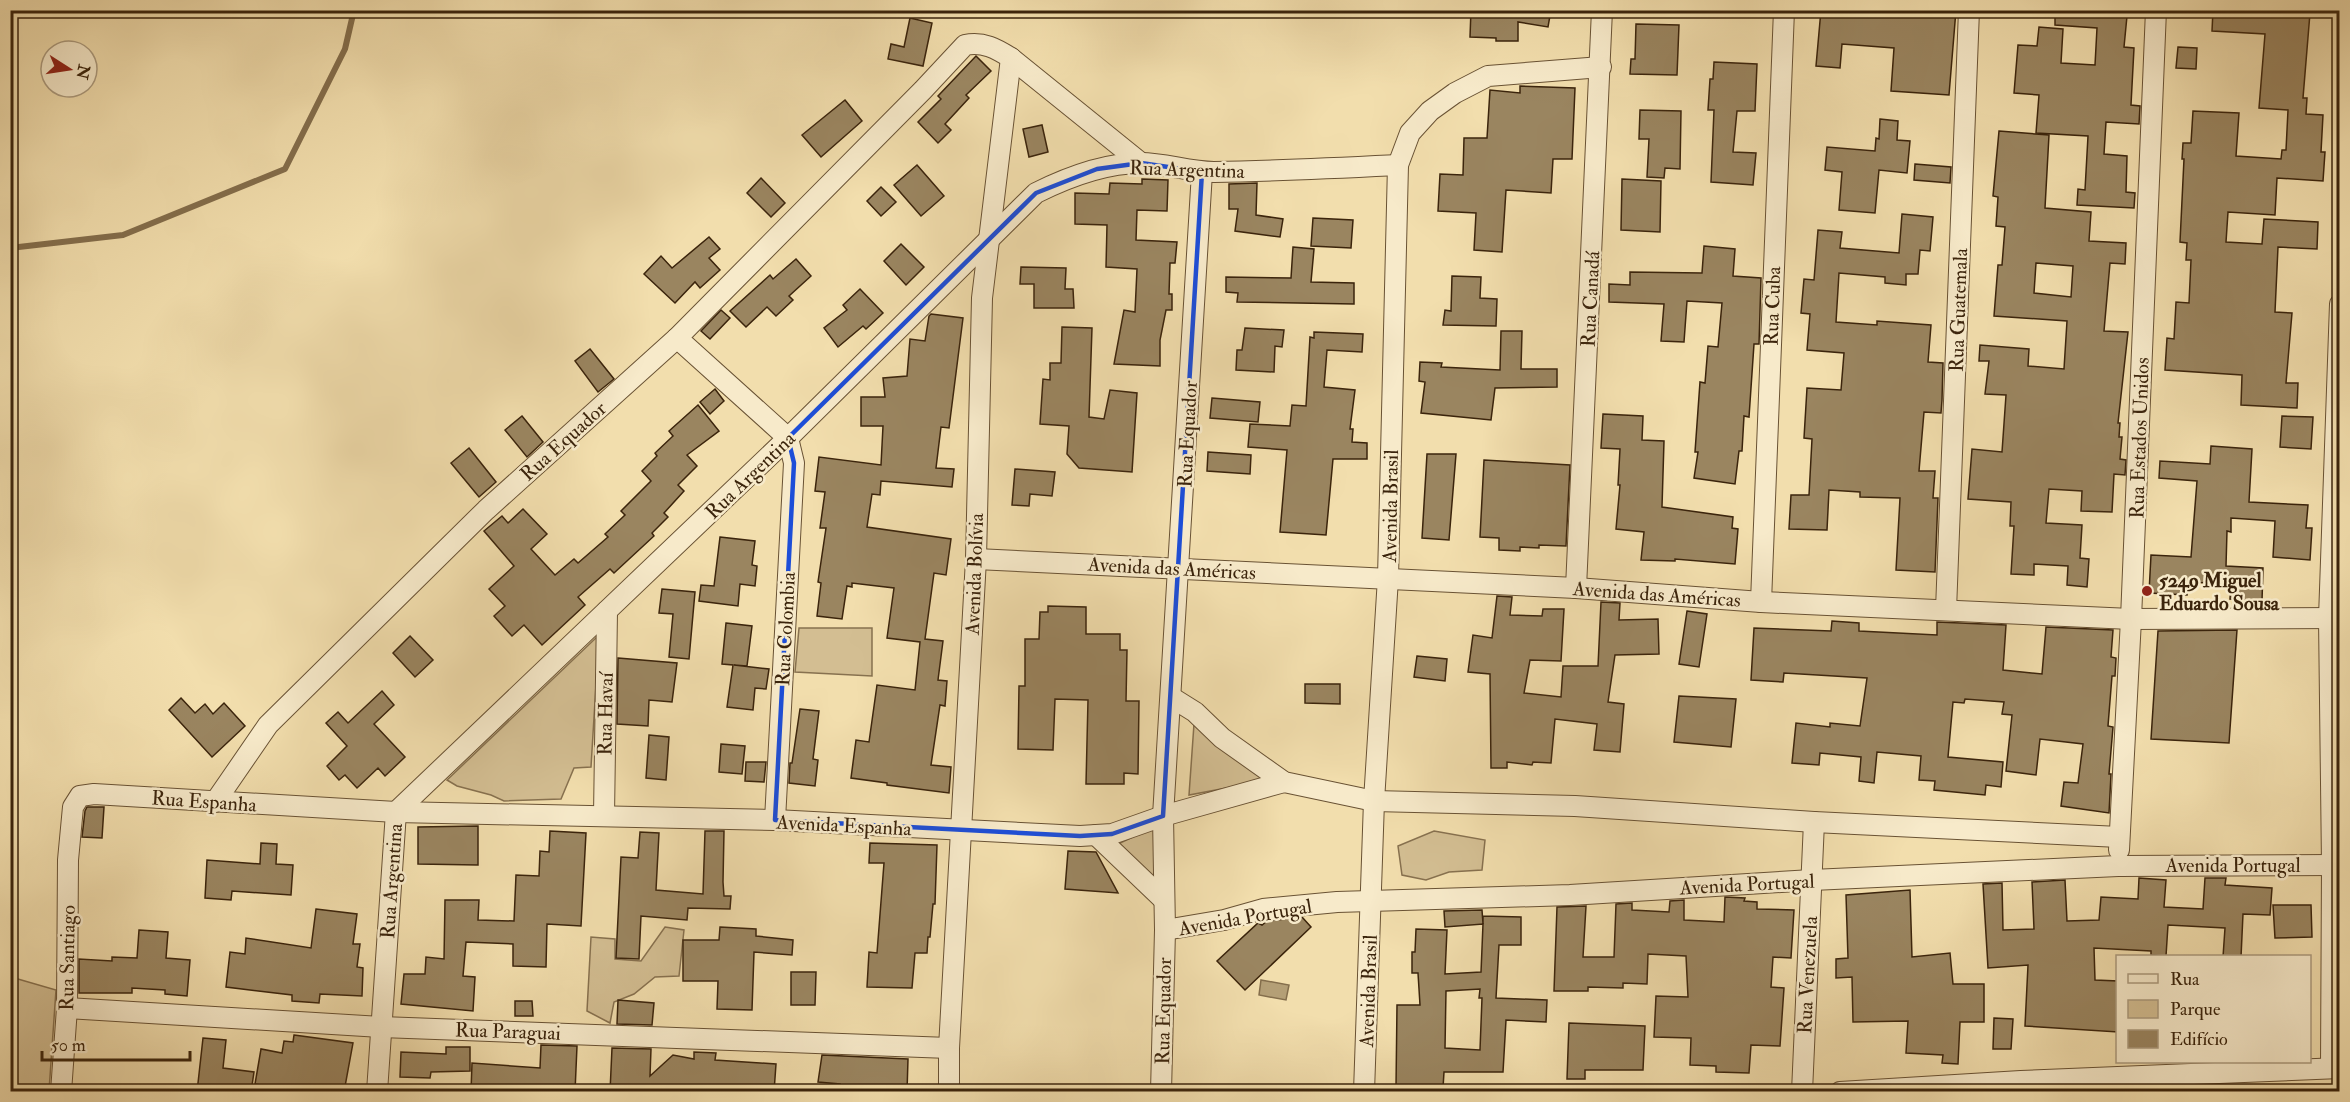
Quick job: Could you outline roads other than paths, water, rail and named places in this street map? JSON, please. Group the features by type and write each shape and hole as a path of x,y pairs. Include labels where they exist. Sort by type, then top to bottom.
{"street":[{"name":"Rua Canadá","path":"1576,588 1602,10"},
{"name":"Rua Cuba","path":"1761,602 1784,10"},
{"name":"Rua Guatemala","path":"1947,610 1969,10"},
{"name":"Rua Estados Unidos","path":"2118,866 2131,618 2156,10"},
{"name":"Rua Equador","path":"215,802 268,724 486,510 677,338 965,45 973,43 988,46 1011,58 1141,163"},
{"name":"Avenida Bolívia","path":"949,1092 976,559 979,346 982,298 1011,58"},
{"name":"Avenida Brasil","path":"1364,1092 1374,801 1388,578 1398,165 1410,133 1430,111 1455,93 1488,76 1601,67"},
{"name":"Rua Argentina","path":"377,1092 396,812 788,438 1022,205 1044,189 1061,181 1097,169 1141,163 1202,172 1398,165"},
{"name":"Rua Equador","path":"1161,1092 1165,930 1163,816 1202,172"},
{"path":"1840,1092 2021,1086 2335,1068 2332,865 2340,304"},
{"path":"677,338 788,438"},
{"name":"Rua Colombia","path":"775,820 794,463 788,438"},
{"name":"Avenida das Américas","path":"976,559 1576,588 1761,602 2131,618 2334,618"},
{"name":"Rua Havaí","path":"604,816 607,611"},
{"path":"1171,697 1195,712 1222,738 1284,782 1374,801 1575,806 1814,822 2119,837"},
{"name":"Avenida Espanha","path":"396,812 775,820 962,831 1096,835 1112,834 1163,816 1284,782"},
{"name":"Rua Espanha","path":"68,860 73,807 80,796 94,794 396,812"},
{"name":"Rua Venezuela","path":"1802,1092 1814,822"},
{"path":"1096,835 1164,900"},
{"name":"Rua Santiago","path":"61,1092 67,1008 68,860"},
{"name":"Avenida Portugal","path":"1165,930 1224,920 1263,909 1337,902 1570,895 1812,880 2118,866 2332,865"},
{"name":"Rua Paraguai","path":"67,1008 381,1027 950,1048"}],"waterway":[{"path":"10,248 123,235 285,169 345,49 354,10"}],"place":[{"name":"5249 Miguel Eduardo Sousa","path":"2147,591"}]}
